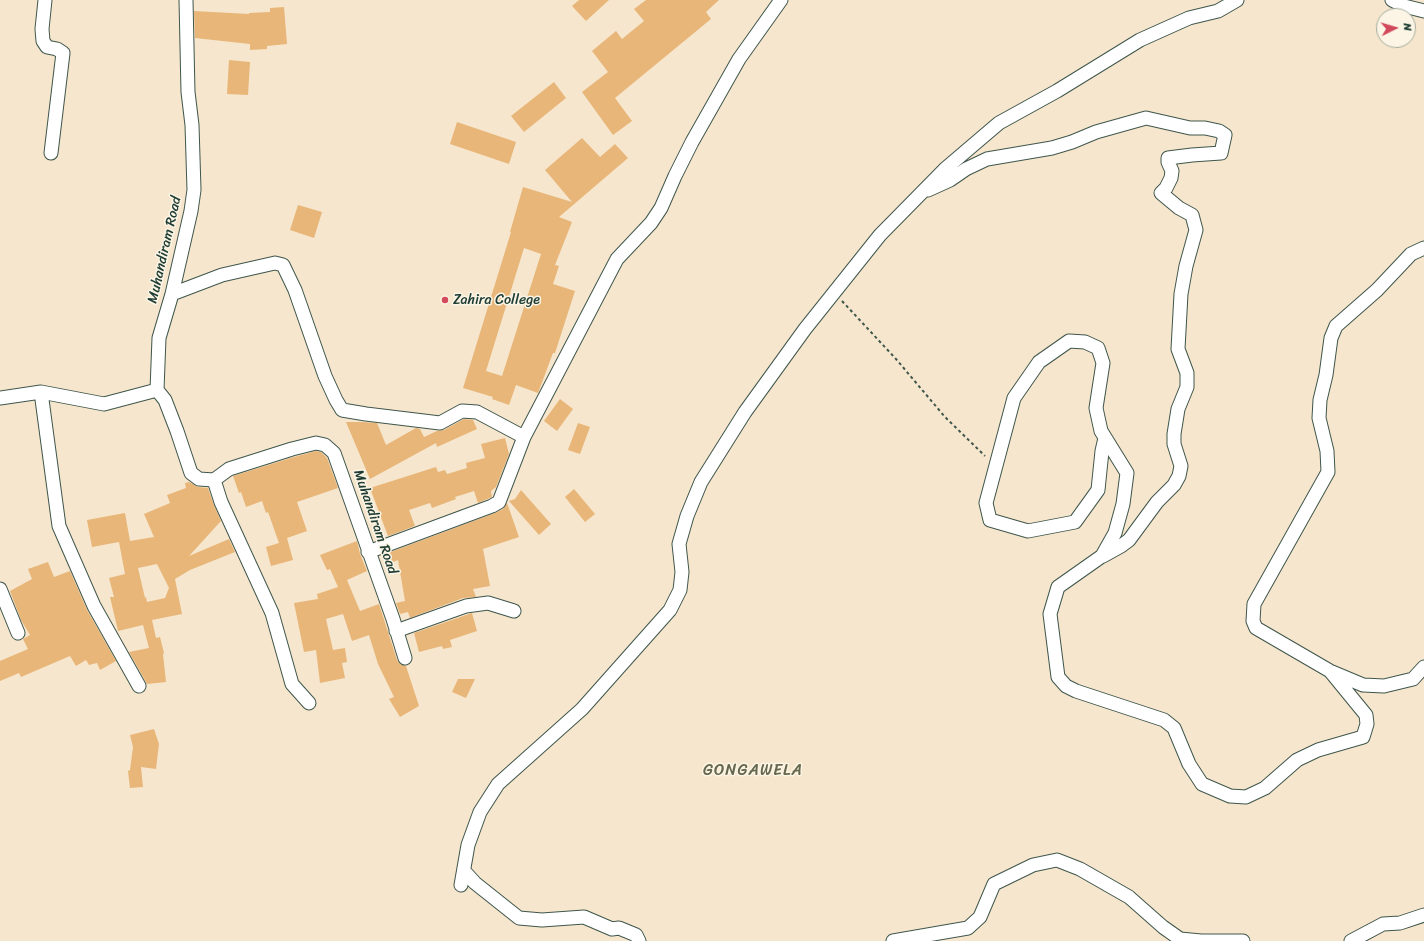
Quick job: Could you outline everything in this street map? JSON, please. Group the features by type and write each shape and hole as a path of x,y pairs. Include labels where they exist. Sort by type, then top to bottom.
{"street":[{"path":"45,0 42,29 43,41 47,47 57,49 64,53 50,153"},
{"name":"Muhandiram Road","path":"157,390 159,338 172,294 191,211 194,190 192,125 188,92 186,0"},
{"path":"368,552 492,506 499,502 524,438 617,259 651,223 661,208 692,142 739,59 781,0"},
{"path":"461,885 468,845 480,812 498,784 582,709 670,610 680,590 682,572 679,544 686,516 701,482 745,412 805,329 880,235 945,169 999,123 1057,91 1140,40 1189,18 1218,11 1237,0"},
{"path":"1392,0 1404,6 1424,11"},
{"path":"921,194 950,180 966,169 987,159 1052,148 1096,132 1146,118 1190,128 1212,129 1225,135 1221,153 1168,158 1172,171 1171,178 1161,194 1179,208 1192,215 1196,230 1186,266 1181,294 1178,349 1186,373 1187,387 1178,409 1174,434 1174,444 1181,466 1179,476 1174,485 1157,502 1129,540 1102,556 1058,587 1050,614 1058,677 1066,686 1076,691 1164,720 1174,728 1189,764 1202,784 1230,796 1246,798 1265,788 1297,760 1318,750 1363,737 1368,724 1366,715 1330,671"},
{"path":"1424,248 1411,254 1377,290 1336,326 1331,338 1326,375 1320,400 1319,418 1327,451 1328,472 1254,604 1253,621 1256,628 1330,671 1363,685 1384,686 1413,679 1424,667"},
{"path":"172,294 222,275 275,263 283,265 295,290 325,376 342,410 440,423 462,411 477,412 524,438"},
{"path":"1102,556 1115,533 1123,504 1127,474 1101,431 1096,408 1103,363 1098,348 1085,342 1070,341 1039,362 1014,398 986,503 990,520 1028,531 1076,522 1098,490 1102,451 1105,438"},
{"path":"0,398 41,392 104,404 157,390 165,400 178,431 191,473 199,479 214,480 221,502 272,613 292,684 309,703"},
{"path":"41,392 59,526 94,606 139,686"},
{"name":"Muhandiram Road","path":"214,480 229,469 292,448 316,443 325,445 334,453 405,658"},
{"path":"0,589 18,633"},
{"path":"396,631 466,606 488,603 514,611"},
{"path":"893,941 968,928 980,917 994,884 1033,865 1057,860 1080,869 1129,897 1180,939 1201,941 1243,941"},
{"path":"464,871 475,883 519,918 542,920 584,917 612,929 619,928 636,935 639,941"},
{"path":"1351,941 1383,924 1400,923 1424,915"}],"path":[{"path":"834,292 896,359 945,418 988,459"}],"building":[{"path":"579,0 609,0 586,21 572,6"},
{"path":"646,0 719,0 706,12 711,19 615,98 632,121 613,135 582,92 608,72 592,51 616,31 622,39 644,21 634,9"},
{"path":"284,7 287,44 267,46 267,49 250,50 250,44 195,38 194,11 249,14 270,12 270,8"},
{"path":"229,60 250,62 248,95 227,94"},
{"path":"554,82 566,98 524,132 511,116"},
{"path":"457,122 516,142 509,164 450,144"},
{"path":"582,138 600,157 615,144 628,158 559,217 572,222 555,265 559,266 553,284 575,291 555,353 553,353 538,393 516,385 509,405 492,399 493,397 463,388 511,232 523,187 572,202 545,170","holes":["524,248 541,254 502,376 486,371"]},
{"path":"298,205 322,212 314,238 290,230"},
{"path":"560,399 573,409 557,431 544,421"},
{"path":"464,419 473,420 477,429 437,447 436,443 370,479 346,422 377,423 386,445 416,428 420,429 424,437 437,431 444,430"},
{"path":"578,423 590,427 580,454 568,450"},
{"path":"505,438 509,454 496,487 491,491 492,497 478,503 474,491 455,497 456,499 432,508 430,503 409,510 415,526 388,536 370,488 436,467 438,472 445,470 447,474 467,468 466,463 485,458 481,444"},
{"path":"316,451 321,452 327,458 338,488 297,502 307,531 287,538 293,560 271,566 266,547 279,543 268,512 266,513 262,501 246,507 233,476"},
{"path":"189,482 198,487 208,488 221,521 189,556 229,539 235,552 190,570 175,579 182,614 152,620 156,638 160,637 164,653 166,682 147,684 129,652 149,648 143,625 118,631 110,597 114,597 109,578 125,574 119,542 92,547 87,520 125,513 130,541 154,537 144,514 170,503 167,495 186,488 185,483","holes":["157,564 169,588 165,598 147,602 138,568"]},
{"path":"574,489 595,514 585,522 565,497"},
{"path":"521,490 551,524 539,535 509,501 515,499"},
{"path":"507,503 519,537 483,549 490,586 473,589 476,597 463,598 410,618 408,612 400,614 396,603 405,601 398,560 391,563 388,553 495,513 503,509"},
{"path":"357,541 360,554 367,571 347,580 360,611 379,604 397,660 400,664 406,666 419,706 400,717 389,699 394,697 378,664 369,635 352,641 343,614 326,619 333,650 345,648 347,662 342,663 345,678 320,683 316,650 304,652 294,603 318,599 317,594 338,587 330,569 327,570 320,555"},
{"path":"48,562 54,577 70,571 87,610 116,661 100,670 97,663 89,665 86,660 76,666 70,656 21,677 19,673 0,681 0,661 28,649 23,639 30,635 21,620 10,591 32,579 28,569"},
{"path":"472,613 477,631 450,640 452,647 443,649 442,646 419,652 414,633"},
{"path":"458,679 475,679 466,698 452,692"},
{"path":"154,729 159,744 156,769 141,767 143,787 130,788 128,771 130,770 133,747 130,735"}],"place":[{"name":"Zahira College","path":"445,300"}],"district":[{"name":"GONGAWELA","path":"753,771"}]}
